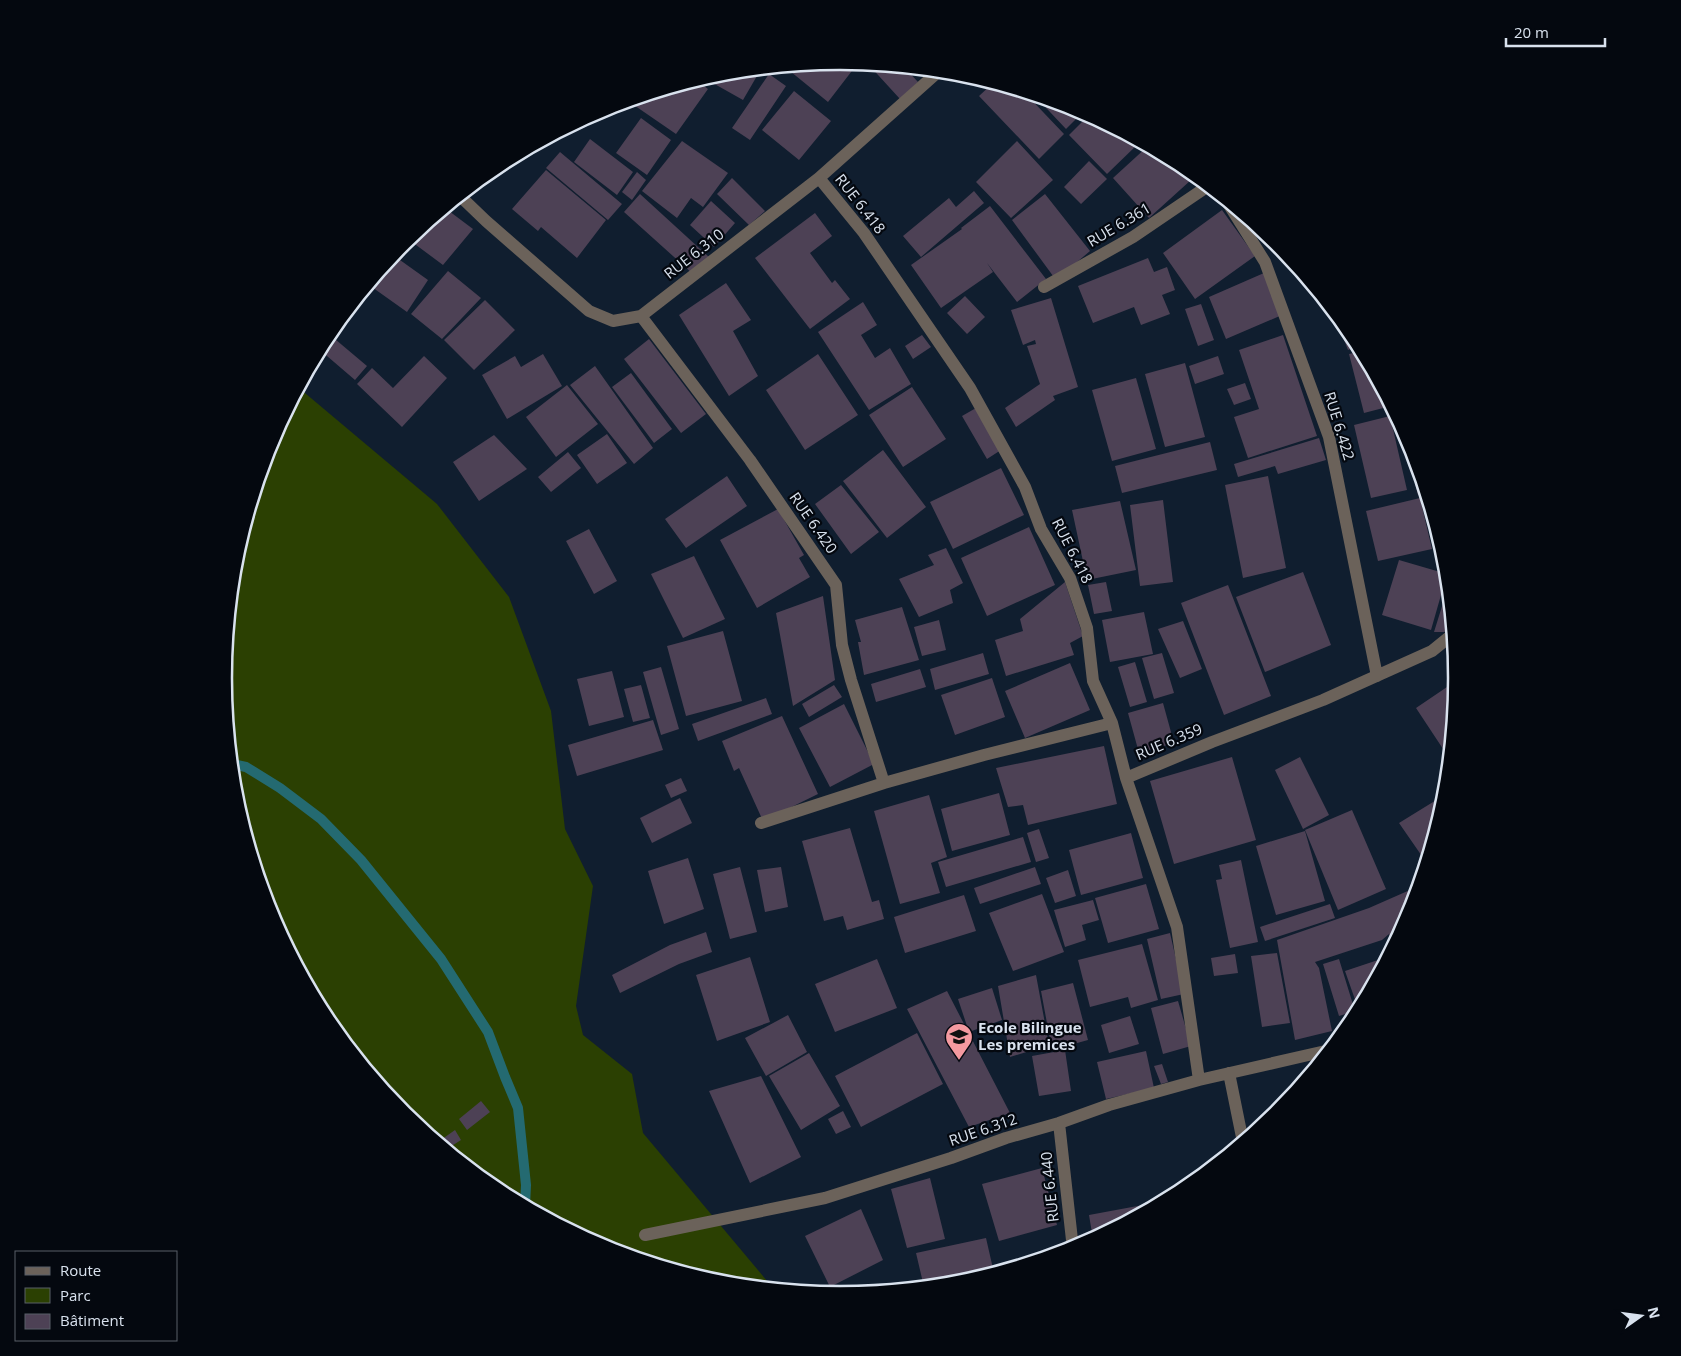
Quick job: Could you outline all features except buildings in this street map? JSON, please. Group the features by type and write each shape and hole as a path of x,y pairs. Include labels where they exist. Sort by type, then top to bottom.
{"street":[{"name":"RUE 6.310","path":"465,200 589,311 613,321 641,316 819,178 932,77"},
{"name":"RUE 6.418","path":"819,178 864,233 970,388 1025,487 1041,529 1070,578 1087,628 1093,681 1112,723 1126,778"},
{"name":"RUE 6.361","path":"1044,287 1133,237 1202,190"},
{"name":"RUE 6.422","path":"1237,218 1265,262 1328,437 1378,676"},
{"name":"RUE 6.420","path":"641,316 750,460 836,585 842,645 851,680 884,783"},
{"name":"RUE 6.359","path":"1200,1080 1177,927 1126,778 1212,742 1323,700 1432,651 1447,639"},
{"path":"762,823 884,783 984,755 1112,723"},
{"name":"RUE 6.312","path":"645,1235 824,1198 1109,1105 1200,1080 1319,1052"},
{"path":"1229,1073 1241,1135"},
{"name":"RUE 6.440","path":"1059,1122 1072,1240"}],"green space":[{"path":"304,392 437,504 509,597 551,711 565,829 593,886 576,1006 583,1035 632,1074 643,1133 768,1282 722,1274 645,1254 608,1240 572,1223 536,1205 503,1184 440,1135 383,1079 335,1016 295,947 265,873 244,797 234,718 232,678 238,599 244,559 253,521 279,445"}],"waterway":[{"path":"239,766 246,767 280,788 321,819 361,860 441,959 488,1032 518,1108 526,1185 525,1198"}],"place":[{"name":"Ecole Bilingue Les premices","path":"959,1061"}]}
